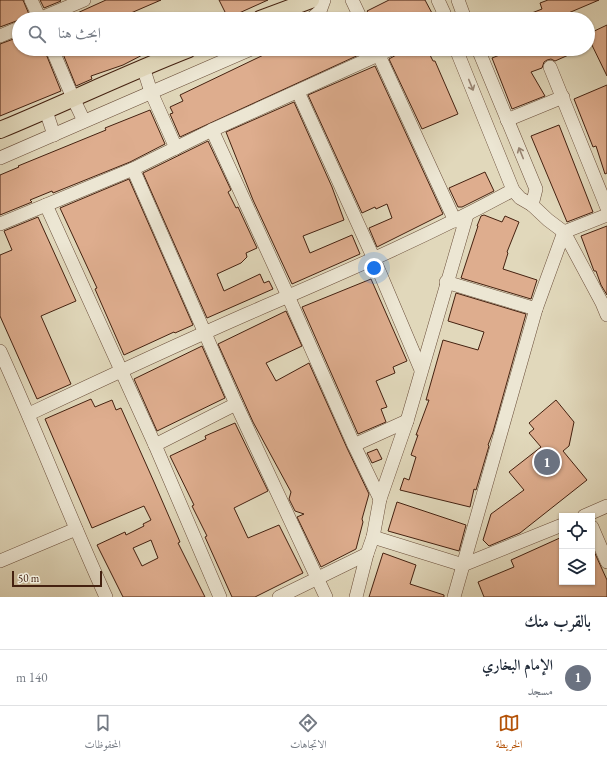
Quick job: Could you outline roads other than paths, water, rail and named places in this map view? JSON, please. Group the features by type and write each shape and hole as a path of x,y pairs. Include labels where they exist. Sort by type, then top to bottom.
{"main road":[{"path":"279,12 311,0"},
{"path":"0,130 171,56"}],"street":[{"path":"31,0 36,12"},
{"path":"56,12 84,0"},
{"path":"320,12 324,0"},
{"path":"352,0 358,12"},
{"path":"438,0 444,12"},
{"path":"0,36 12,31"},
{"path":"55,56 84,121"},
{"path":"0,158 233,56"},
{"path":"0,224 133,169 212,130 298,92 369,56"},
{"path":"356,597 373,537 380,499 421,370 446,282 461,218 379,56"},
{"path":"459,56 513,190 520,198 532,205 564,232 605,302 607,315"},
{"path":"481,56 536,189 532,205"},
{"path":"143,67 151,92 176,148"},
{"path":"550,67 607,208"},
{"path":"298,92 374,259 421,370"},
{"path":"507,120 563,97"},
{"path":"46,111 54,135"},
{"path":"212,130 354,445 380,499"},
{"path":"133,169 236,404 326,597"},
{"path":"29,414 205,332 374,259 461,218 513,190"},
{"path":"46,205 155,446 220,597"},
{"path":"454,597 536,309 564,232 607,215"},
{"path":"446,282 536,309"},
{"path":"0,351 29,414 76,529 106,597"},
{"path":"155,446 236,404"},
{"path":"354,445 406,421"},
{"path":"595,513 607,506"},
{"path":"373,537 463,565 559,526"},
{"path":"0,561 76,529"},
{"path":"595,536 607,562"},
{"path":"279,597 367,554"}],"place":[{"name":"الإمام البخاري","path":"547,462"}]}
